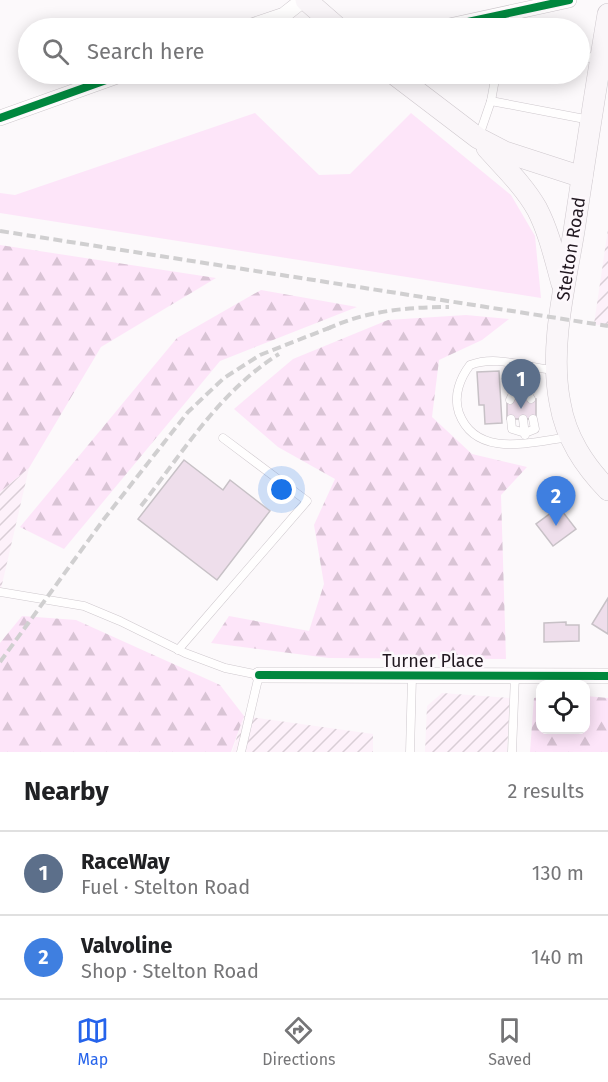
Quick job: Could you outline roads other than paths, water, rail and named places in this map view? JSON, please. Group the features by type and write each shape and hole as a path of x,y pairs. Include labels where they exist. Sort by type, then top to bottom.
{"main road":[{"path":"304,0 326,18"},
{"path":"582,177 608,14"},
{"name":"Stelton Road","path":"407,84 478,138 530,162 582,177 564,293 557,370 560,406 570,437 586,467 608,490"},
{"path":"478,138 522,186 538,210 550,242 564,293"}],"street":[{"path":"275,18 284,15 304,0"},
{"path":"475,18 524,4 569,0"},
{"path":"0,118 95,84"},
{"name":"Turner Place","path":"259,675 608,676"}],"lane":[{"path":"590,58 601,55"},
{"path":"478,138 491,101 494,84"},
{"path":"491,101 591,120"},
{"path":"557,370 533,369 493,359 470,365 460,383 458,409 468,430 479,439 502,445 570,437"},
{"path":"518,364 520,399"},
{"path":"519,381 531,399"},
{"path":"510,400 519,381"},
{"path":"511,419 512,429 525,433 535,429 533,419"},
{"path":"523,419 526,442"},
{"path":"178,650 307,501 223,438"},
{"name":"Turner Place","path":"0,592 84,606 178,650 225,668 259,675"},
{"path":"241,752 259,675"},
{"path":"512,752 515,675"},
{"path":"410,752 412,676"}],"railway":[{"path":"0,231 608,326"},
{"path":"327,329 356,318 386,311 449,307"},
{"path":"0,662 104,519 188,412 224,378 260,355 334,326"},
{"path":"141,506 220,404 258,369 279,354"}],"place":[{"name":"RaceWay","path":"521,409"},
{"name":"Valvoline","path":"556,526"}]}
